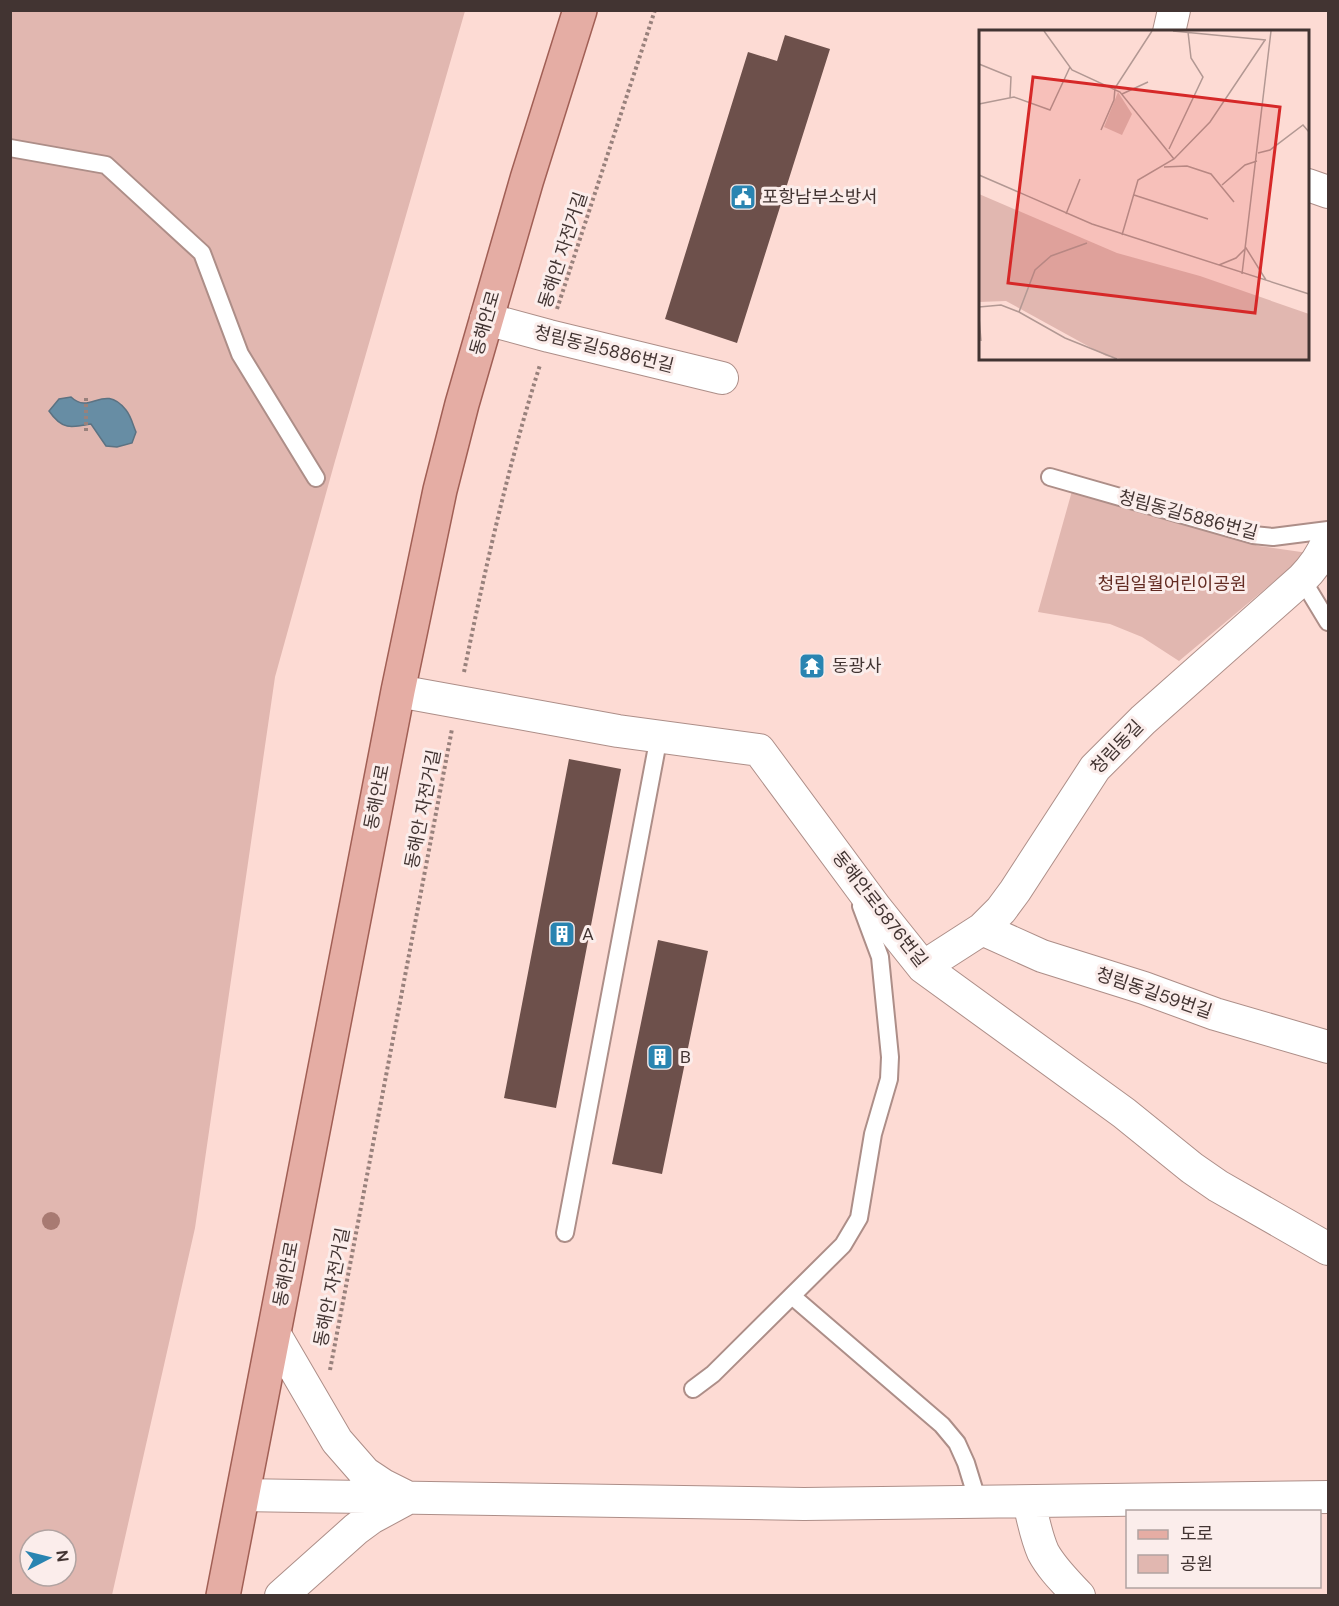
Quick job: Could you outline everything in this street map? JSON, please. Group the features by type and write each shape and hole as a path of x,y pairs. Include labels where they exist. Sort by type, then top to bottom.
{"main road":[{"name":"동해안로","path":"223,1596 398,691 440,490 486,319 580,10"}],"street":[{"path":"1169,30 1174,10"},
{"path":"1309,185 1329,192"},
{"name":"청림동길5886번길","path":"486,319 722,378"},
{"name":"청림동길","path":"928,958 982,929 1001,910 1095,768 1143,720 1302,579 1322,555 1329,540"},
{"name":"동해안로5876번길","path":"398,691 457,703 759,750 875,907 928,958 1192,1168 1218,1186 1329,1248"},
{"name":"청림동길59번길","path":"982,929 1042,956 1144,988 1215,1014 1329,1047"},
{"path":"274,1333 337,1441 365,1473 408,1497"},
{"path":"243,1495 804,1504 1329,1497"},
{"path":"281,1596 356,1529 408,1497"},
{"path":"1029,1502 1037,1536 1043,1550 1058,1574 1079,1596"}],"lane":[{"path":"10,148 106,165 202,253 240,354 316,478"},
{"name":"청림동길5886번길","path":"1050,477 1253,535 1273,537 1329,530"},
{"path":"1302,579 1329,622"},
{"path":"565,1233 659,736"},
{"path":"693,1389 713,1374 843,1245 859,1218 873,1134 888,1079 890,1057 880,957 847,868"},
{"path":"880,957 928,958"},
{"path":"792,1296 942,1425 957,1443 978,1502"}],"path":[{"name":"동해안 자전거길","path":"328,1379 457,703 493,536 528,401 655,10"},
{"path":"86,398 86,431"}],"green space":[{"path":"11,11 465,11 275,677 195,1228 112,1595 11,1596"},
{"name":"청림일월어린이공원","path":"1072,491 1259,546 1308,553 1179,661 1142,637 1110,624 1038,612"}],"water":[{"path":"71,397 78,402 85,403 104,399 118,402 128,412 136,432 132,443 117,447 106,446 91,424 72,427 58,422 49,411 59,399"}],"building":[{"name":"포항남부소방서","path":"785,35 830,49 737,343 665,319 748,52 777,61"},
{"name":"A","path":"569,759 621,769 556,1108 504,1098"},
{"name":"B","path":"658,940 708,951 662,1174 612,1164"}],"place":[{"name":"포항남부소방서","path":"743,197"},
{"name":"동광사","path":"812,666"},
{"name":"A","path":"562,934"},
{"name":"B","path":"660,1057"}]}
